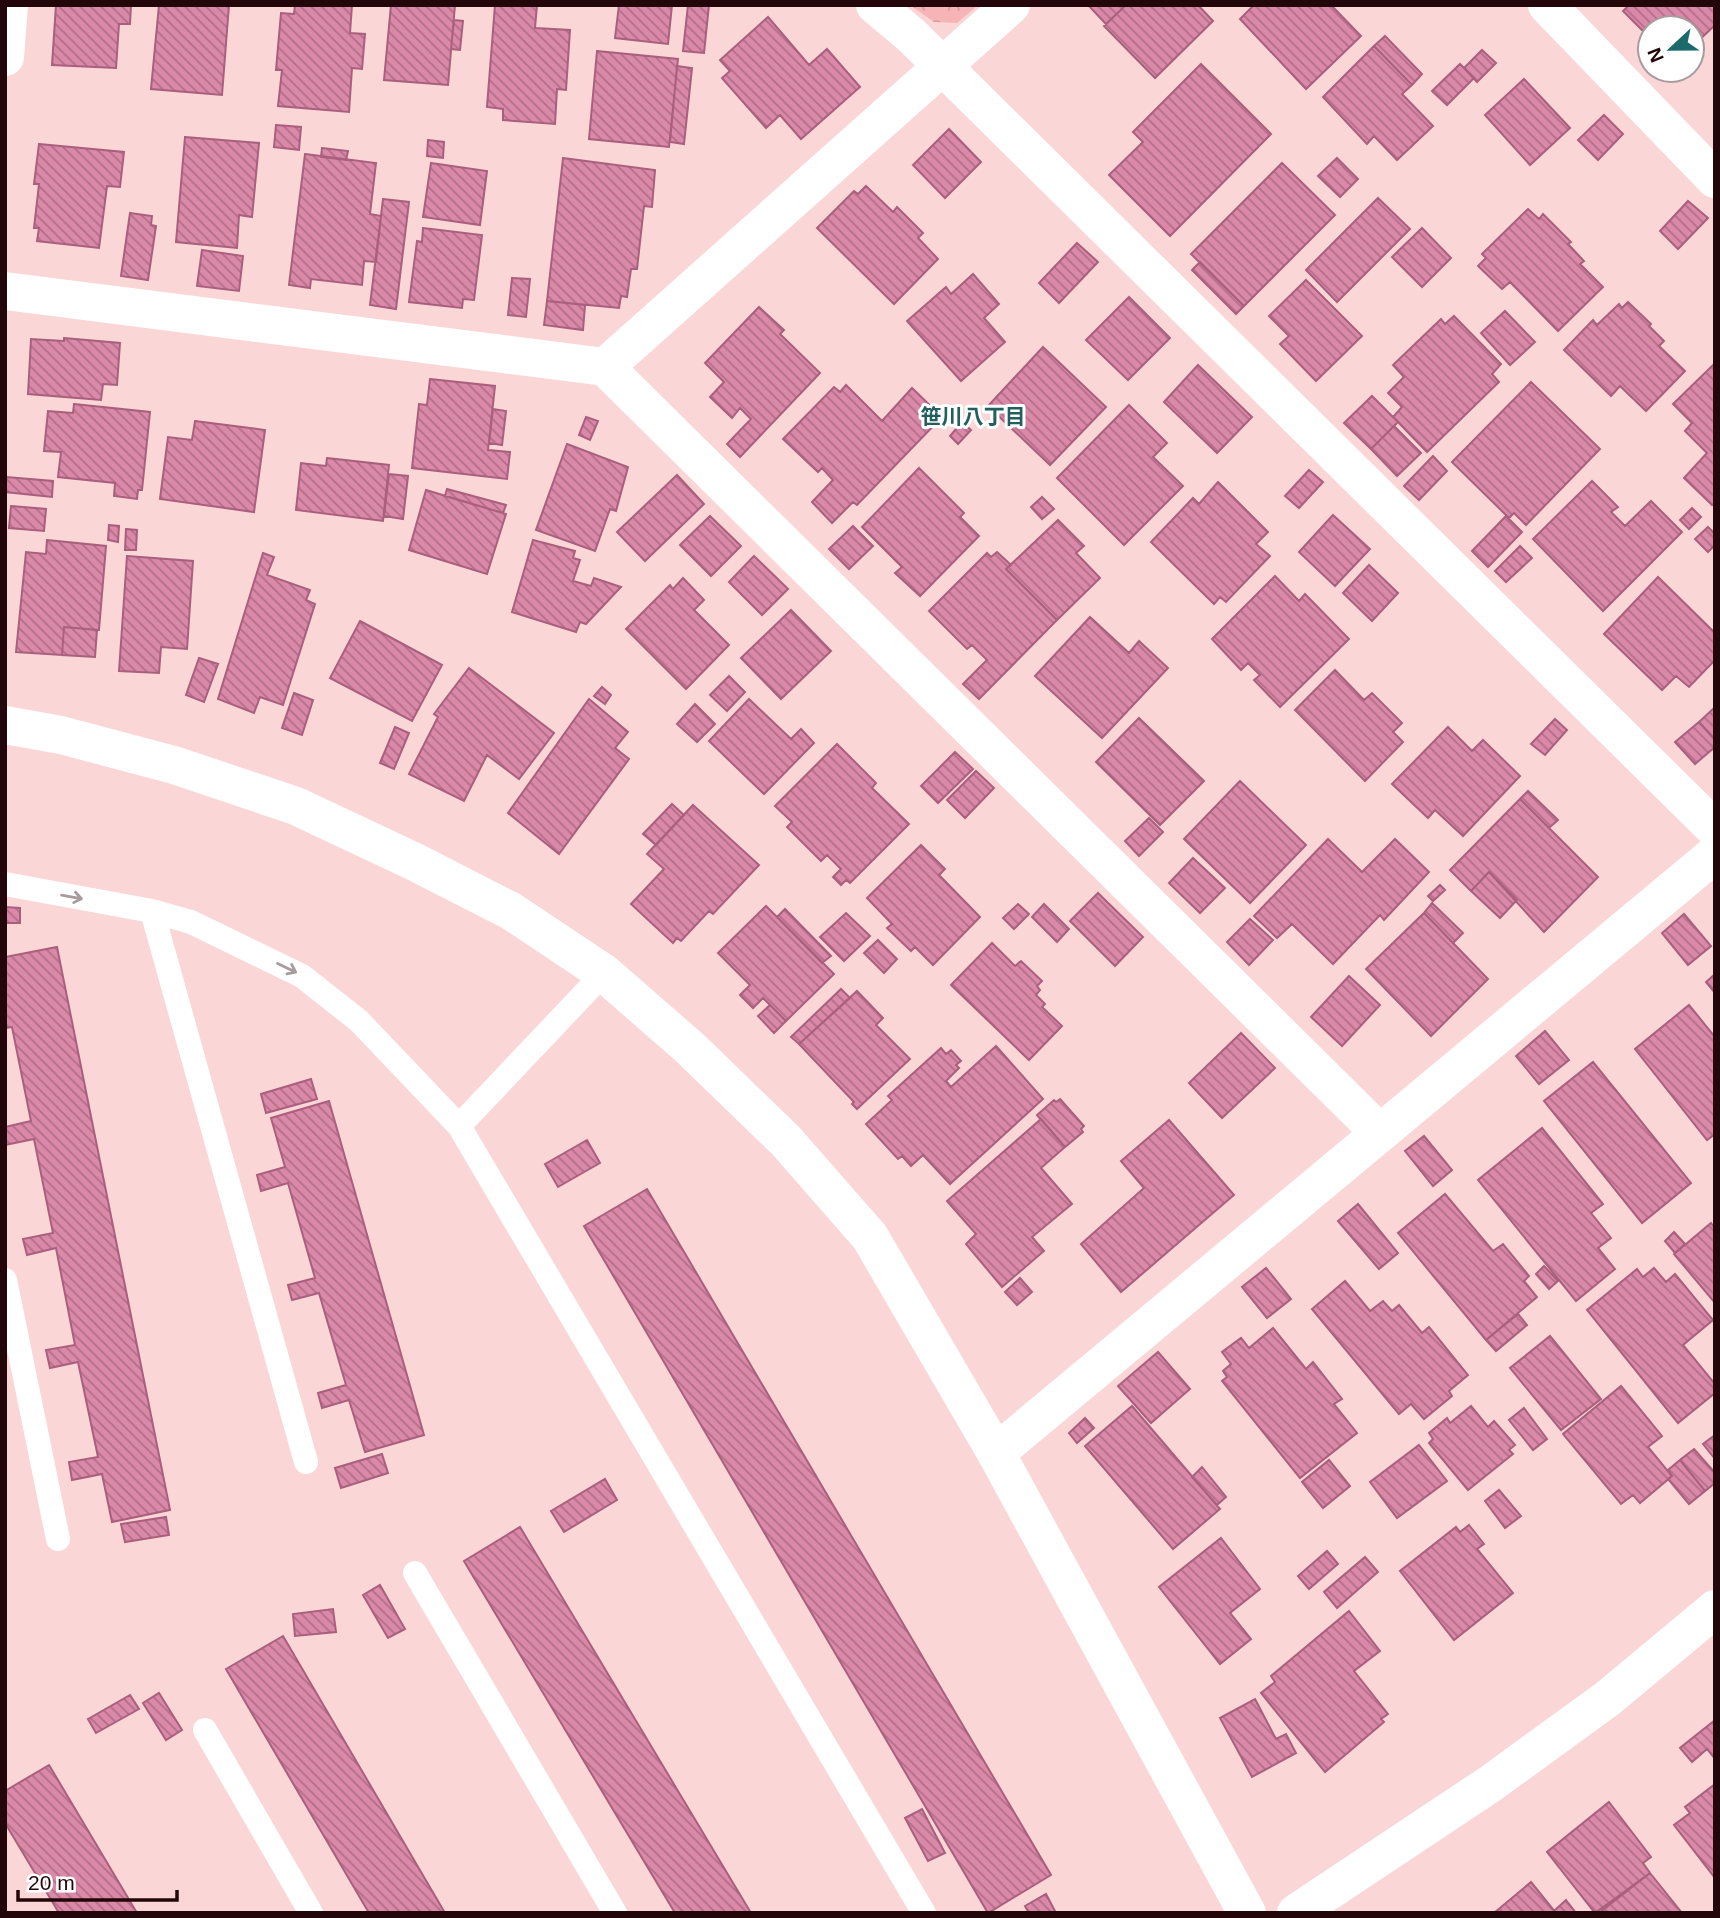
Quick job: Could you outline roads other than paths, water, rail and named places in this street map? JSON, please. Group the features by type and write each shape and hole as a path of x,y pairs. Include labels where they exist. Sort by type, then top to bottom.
{"street":[{"path":"5,57 9,5"},
{"path":"875,5 912,36 1715,829"},
{"path":"604,367 1011,5"},
{"path":"1547,5 1715,179"},
{"path":"5,291 604,367 1378,1131"},
{"path":"5,725 61,735 161,762 296,806 511,911 604,973 690,1048 786,1141 870,1237 996,1453 1247,1913"},
{"path":"996,1453 1378,1131 1715,854"},
{"path":"1296,1913 1490,1784 1607,1699 1715,1609"}],"lane":[{"path":"5,884 152,911 191,922 302,976 359,1021 458,1126 924,1913"},
{"path":"152,911 306,1462"},
{"path":"458,1126 604,973"},
{"path":"5,1280 58,1539"},
{"path":"415,1573 615,1913"},
{"path":"205,1730 311,1913"}],"district":[{"name":"笹川八丁目","path":"973,416"}]}
